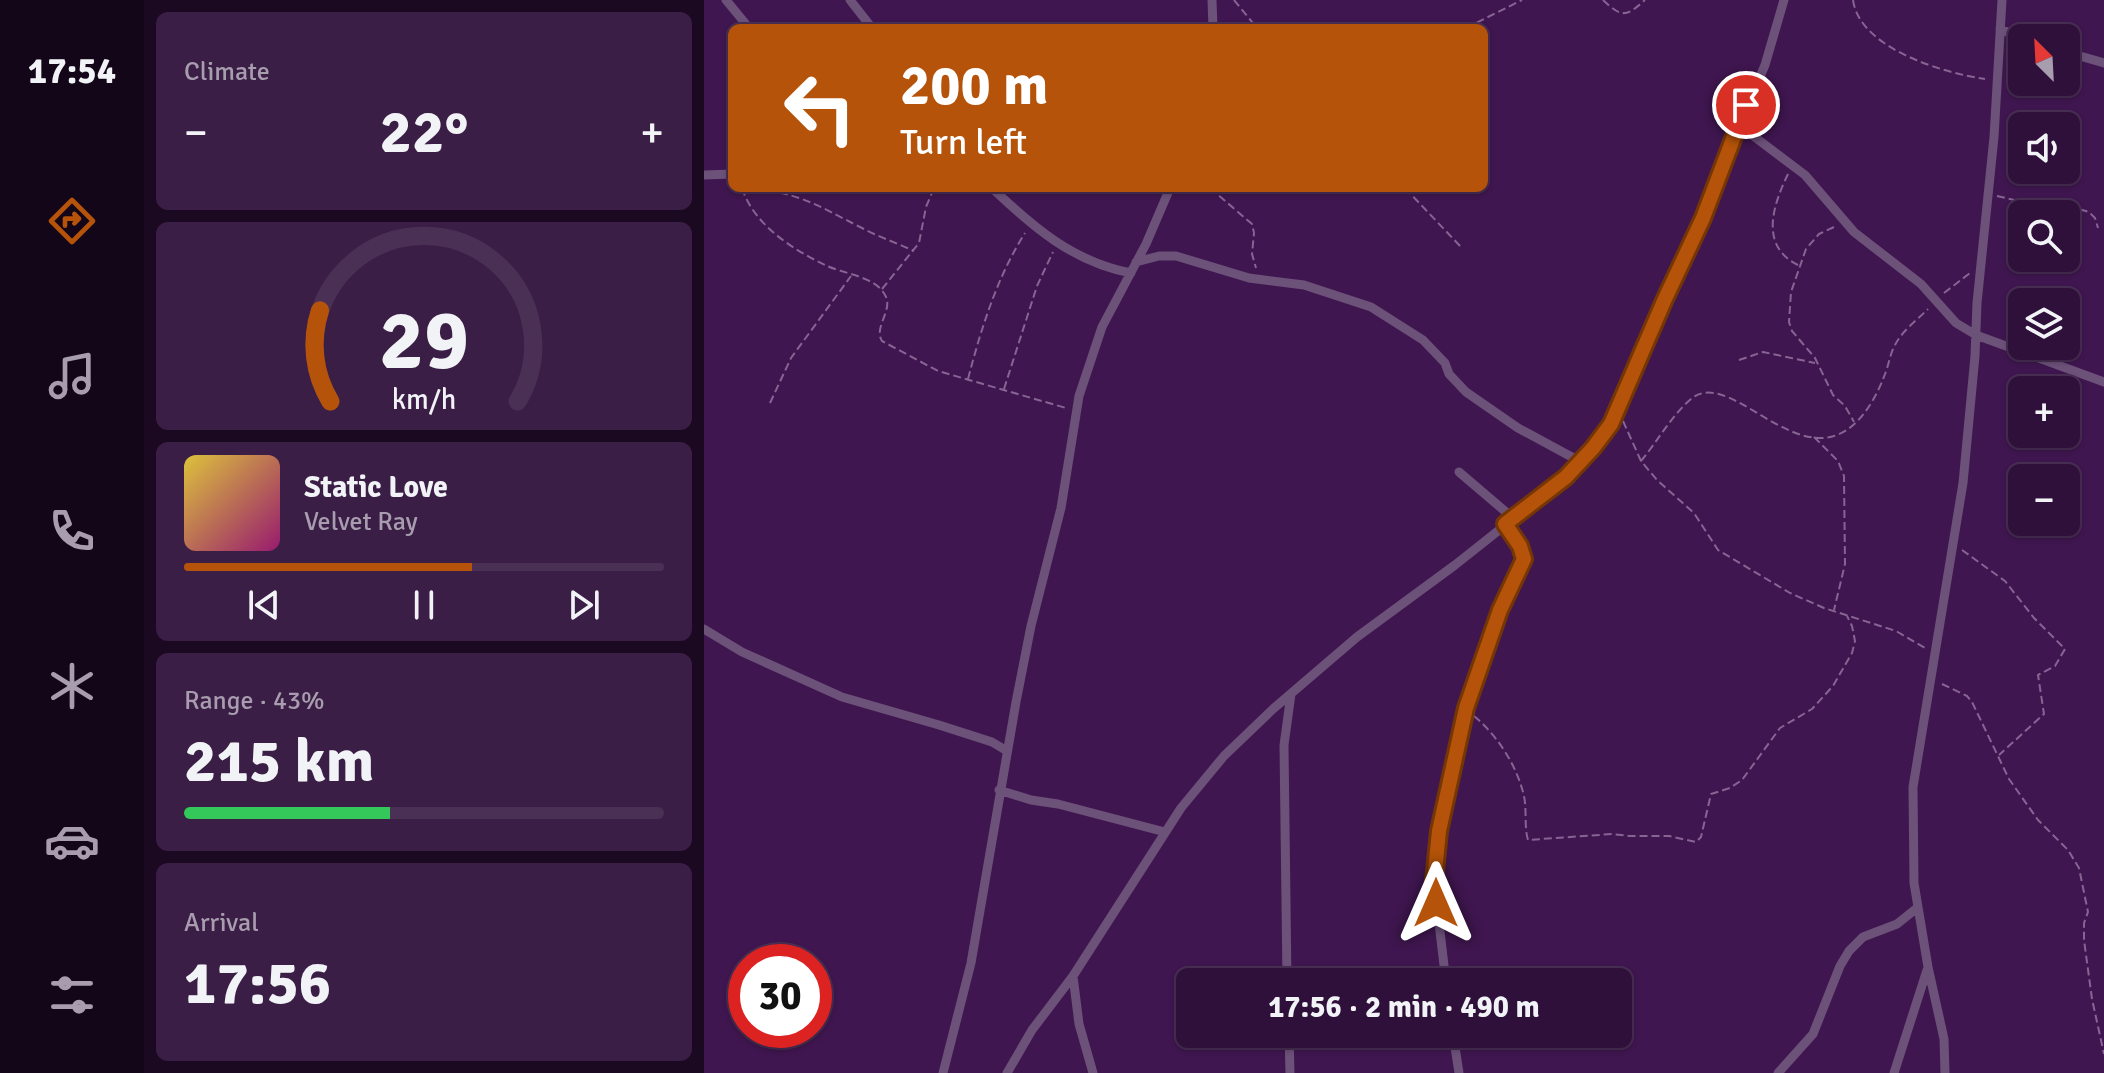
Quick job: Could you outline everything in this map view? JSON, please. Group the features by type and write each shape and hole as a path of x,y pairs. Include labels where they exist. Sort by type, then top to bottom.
{"street":[{"path":"726,0 746,24"},
{"path":"850,0 869,24"},
{"path":"1212,0 1213,24"},
{"path":"1007,1073 1032,1030 1073,976 1197,785 1291,694 1357,637 1566,477 1611,424 1698,229 1746,105 1765,65 1784,0"},
{"path":"1945,1073 1944,1039 1917,908 1912,851 1913,787 1965,468 1999,81 2002,0"},
{"path":"2000,29 2008,32"},
{"path":"2080,56 2104,63"},
{"path":"1740,126 1805,175 1844,222 1921,284 1952,319 1976,335 2104,382"},
{"path":"704,175 728,174"},
{"path":"996,192 1030,224 1056,243 1094,263 1131,273"},
{"path":"943,1073 971,963 999,790 1031,626 1061,508 1076,411 1102,327 1168,192"},
{"path":"1136,262 1159,256 1176,256 1261,280 1304,285 1371,307 1432,348 1445,363 1449,374 1466,392 1518,428 1581,462"},
{"path":"1444,968 1434,881 1439,831 1466,708 1500,610 1524,559 1509,521 1459,472"},
{"path":"704,629 742,652 842,697 992,742 1007,751"},
{"path":"1287,968 1284,745 1291,694"},
{"path":"999,790 1165,832"},
{"path":"1778,1073 1813,1034 1849,951 1863,937 1897,924 1917,908"},
{"path":"1894,1073 1928,967"},
{"path":"1073,976 1079,1024 1093,1073"},
{"path":"1289,1048 1290,1073"},
{"path":"1455,1048 1459,1073"}],"path":[{"path":"1234,0 1254,24"},
{"path":"1474,24 1522,0"},
{"path":"1603,0 1622,14 1633,11 1645,0"},
{"path":"1853,0 1859,18 1869,30 1908,56 1947,73 1999,81"},
{"path":"1791,165 1773,215 1773,232 1783,256 1800,266"},
{"path":"743,192 753,212 781,239 826,265 869,281 881,290 887,302 879,331 882,341 938,371 1076,411"},
{"path":"780,192 805,199 914,251"},
{"path":"881,290 919,243 932,192"},
{"path":"1215,192 1252,224 1252,254 1261,280"},
{"path":"1409,192 1461,247"},
{"path":"1990,192 2009,200 2081,209 2095,218 2098,228"},
{"path":"1844,222 1819,234 1806,249 1791,292 1789,322 1854,423"},
{"path":"968,380 1001,278 1030,224"},
{"path":"1003,390 1037,286 1056,243"},
{"path":"1641,461 1691,399 1703,392 1718,392 1775,425 1814,437 1837,436 1854,423 1877,390 1899,338 1954,283 1982,266"},
{"path":"770,403 791,358 852,275"},
{"path":"1739,360 1763,352 1817,364"},
{"path":"1618,409 1641,461 1694,513 1718,550 1774,586 1847,616 1896,631 1934,653"},
{"path":"1814,437 1838,461 1844,476 1845,564 1834,611"},
{"path":"1955,544 2005,581 2034,618 2065,649 2055,666 2038,675 2044,714 1998,755"},
{"path":"1466,708 1494,736 1508,757 1523,794 1528,840 1612,834 1669,836 1696,842 1701,837 1711,794 1742,780 1780,728 1812,709 1833,686 1852,653 1855,641 1847,616"},
{"path":"1930,680 1967,696 2009,779 2038,820 2074,859 2084,880 2088,912 2084,923 2084,940 2104,1054"}],"route":[{"path":"1436,903 1434,881 1439,831 1466,708 1500,610 1524,559 1520,546 1505,524 1566,477 1611,424 1703,218 1746,105"}]}
